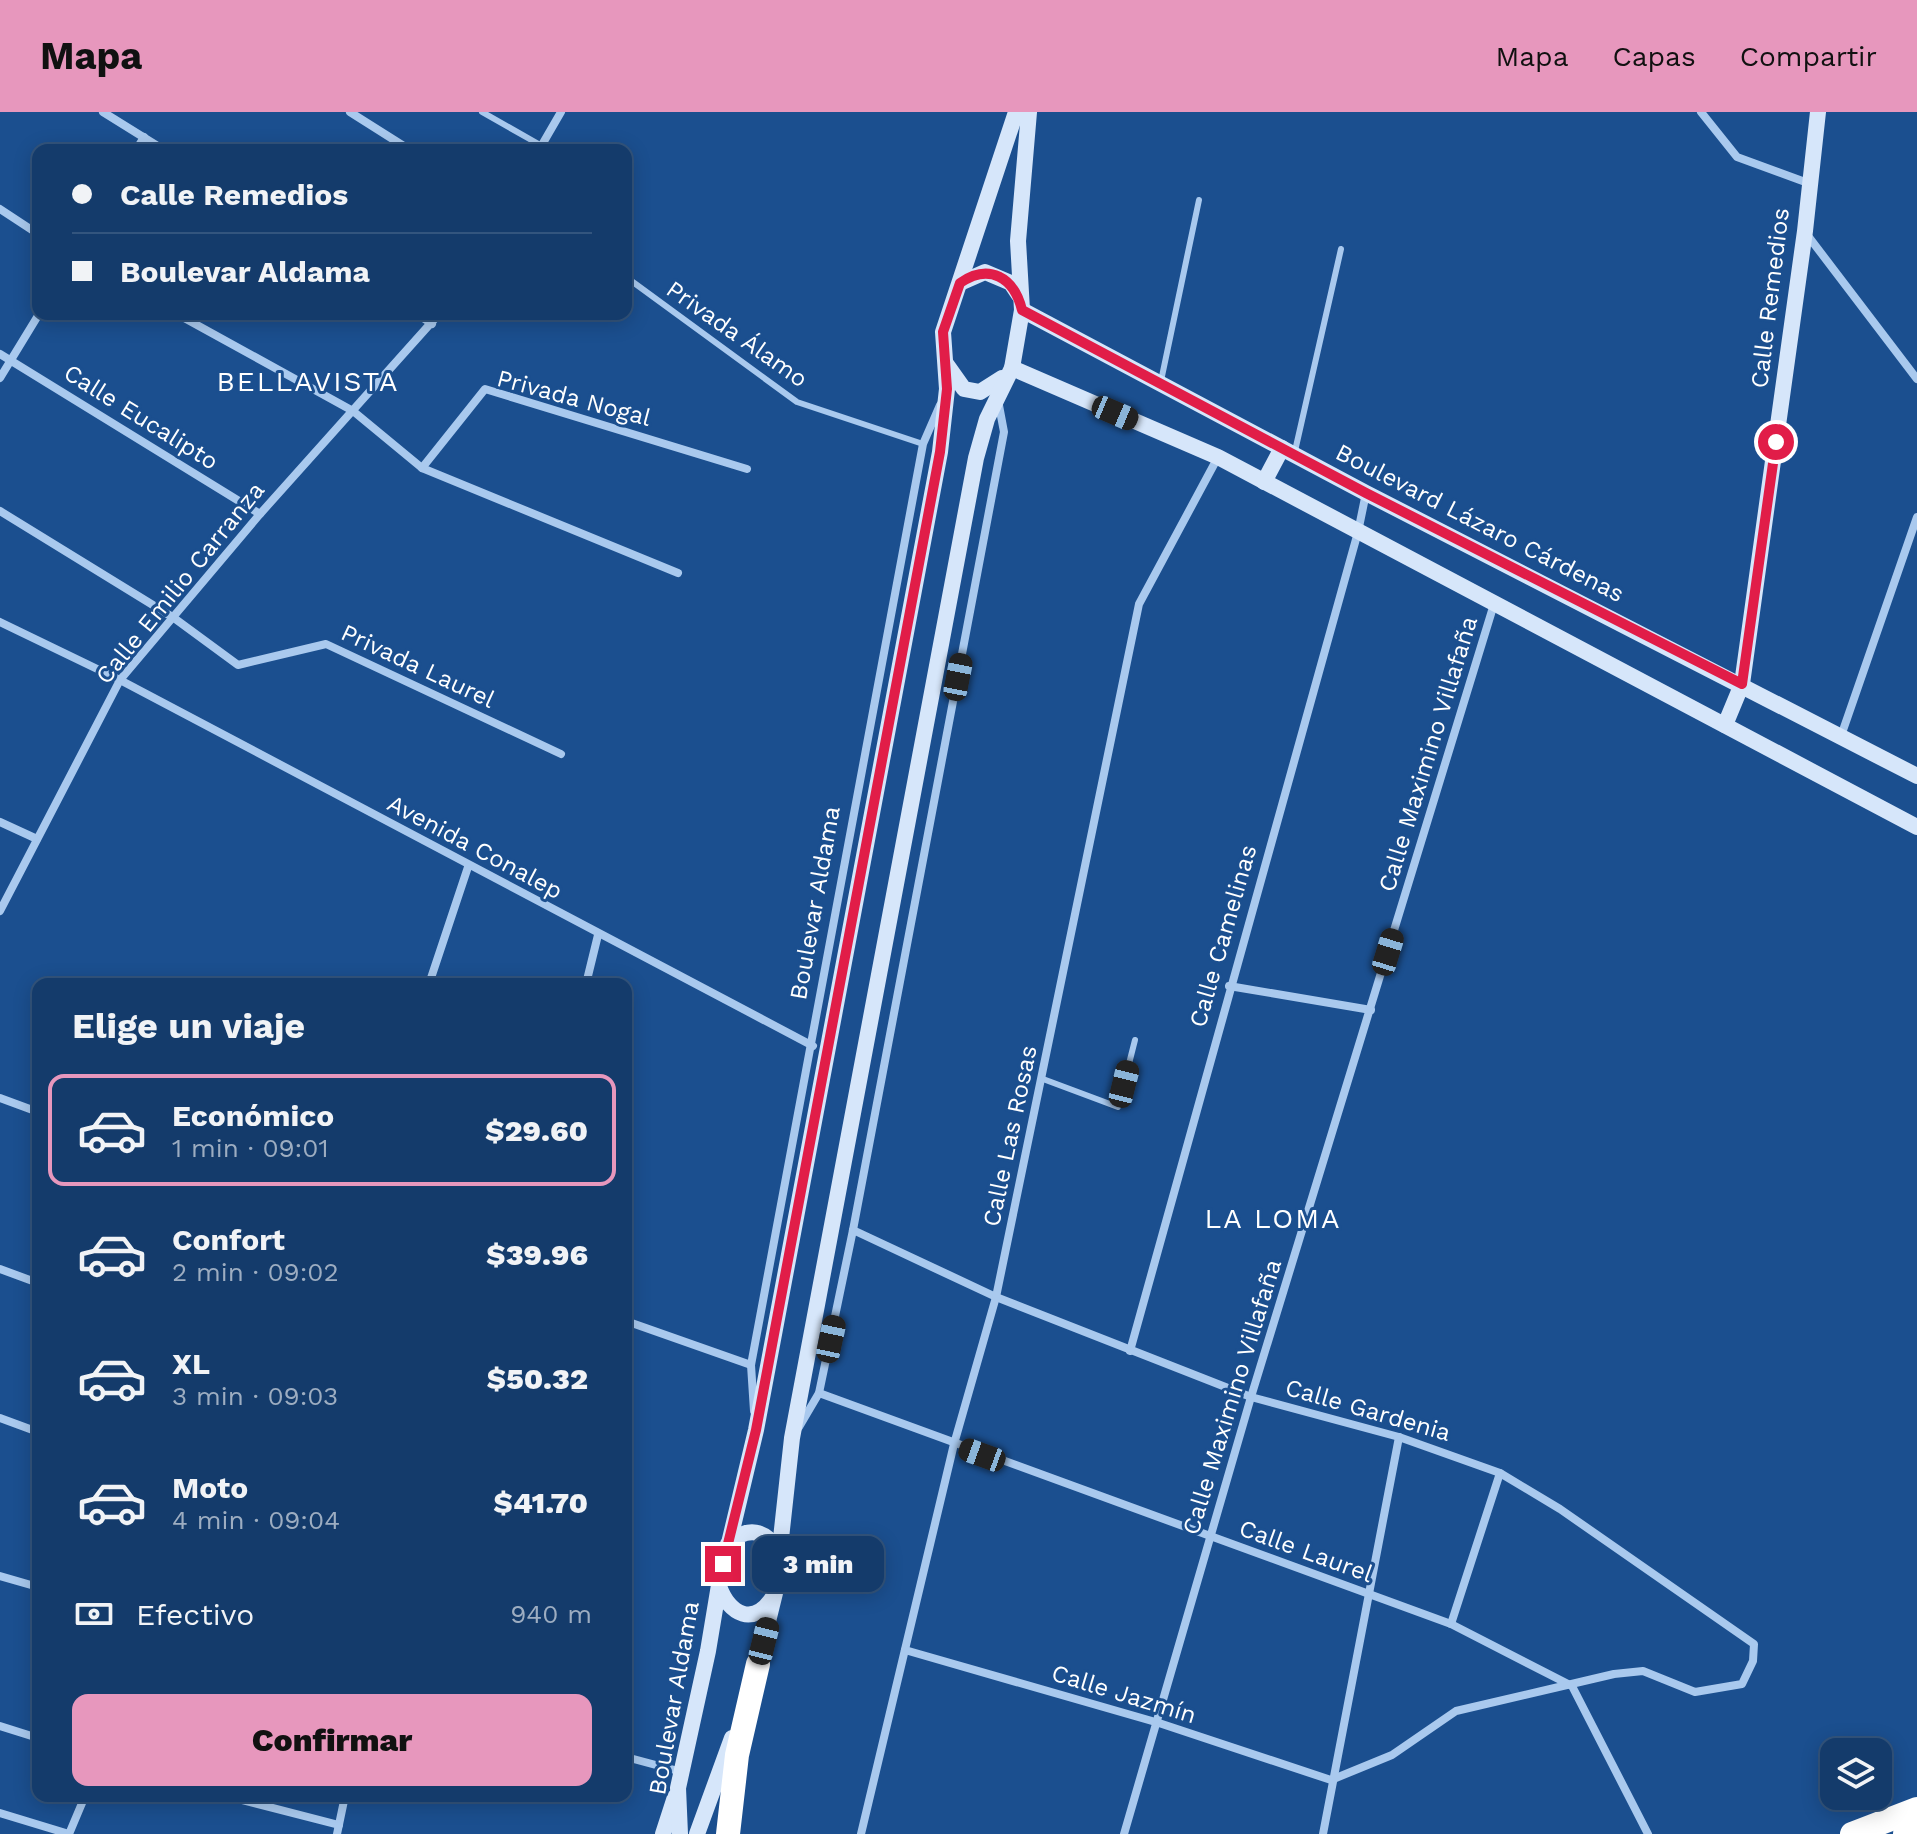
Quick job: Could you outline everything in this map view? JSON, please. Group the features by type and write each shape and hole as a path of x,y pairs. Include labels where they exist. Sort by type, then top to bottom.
{"highway":[{"path":"728,1834 737,1755 758,1664"},
{"path":"1852,1834 1917,1809"},
{"path":"1905,1834 1917,1831"}],"street":[{"path":"103,112 155,144"},
{"path":"350,112 401,144"},
{"path":"542,144 561,112"},
{"name":"Boulevar Aldama","path":"680,1834 680,1780 719,1585 756,1430 937,468 947,389 943,332 1016,112"},
{"path":"697,1834 758,1664 775,1593 792,1438 976,458 997,395 1009,371 1020,303 1018,241 1029,112"},
{"path":"1701,112 1737,157 1808,183"},
{"name":"Calle Remedios","path":"1725,725 1742,684 1805,231 1818,112"},
{"path":"140,144 144,137"},
{"path":"0,209 32,230"},
{"path":"1805,231 1917,379"},
{"path":"960,283 985,272 1011,283 1020,303"},
{"name":"Boulevard Lázaro Cárdenas","path":"1020,303 1160,383 1366,493 1917,776"},
{"path":"0,378 35,320"},
{"path":"188,320 353,411 422,468 678,573"},
{"path":"426,320 432,324"},
{"name":"Calle Emilio Carranza","path":"0,911 120,680 260,514 435,320"},
{"name":"Calle Eucalipto","path":"0,354 260,514"},
{"path":"946,364 964,389 980,392 1009,371"},
{"path":"1009,371 1218,457 1917,827"},
{"name":"Privada Nogal","path":"422,468 485,389 747,469"},
{"name":"Boulevar Aldama","path":"756,1430 751,1365 923,444 947,389"},
{"path":"792,1438 819,1393 853,1230 1004,432 997,395"},
{"path":"1264,482 1288,451"},
{"name":"Calle Las Rosas","path":"861,1834 954,1444 996,1297 1139,604 1218,457"},
{"name":"Calle Camelinas","path":"1130,1351 1229,986 1358,532 1366,493"},
{"path":"0,511 174,618"},
{"path":"1841,736 1917,517"},
{"name":"Calle Maximino Villafaña","path":"1124,1834 1159,1723 1251,1397 1494,604"},
{"name":"Privada Laurel","path":"174,618 238,665 326,644 561,754"},
{"name":"Avenida Conalep","path":"0,622 120,680 468,867 813,1046"},
{"path":"0,822 37,839"},
{"path":"431,978 468,867"},
{"path":"587,978 598,935"},
{"path":"1229,986 1371,1010"},
{"path":"0,1098 32,1110"},
{"name":"Calle Gardenia","path":"853,1230 996,1297 1251,1397 1399,1437 1500,1473 1560,1509 1754,1644 1753,1661 1742,1684 1695,1692 1643,1671 1614,1674 1572,1686"},
{"path":"0,1269 32,1281"},
{"path":"632,1323 751,1365"},
{"name":"Calle Laurel","path":"819,1393 1451,1624 1572,1686"},
{"path":"0,1418 32,1430"},
{"path":"1323,1834 1399,1437"},
{"path":"1451,1624 1500,1473"},
{"path":"728,1544 740,1533 751,1531 772,1540 779,1552"},
{"path":"0,1576 32,1585"},
{"path":"719,1585 724,1601 734,1611 751,1615 765,1609 775,1593"},
{"name":"Calle Jazmín","path":"905,1650 1159,1723 1331,1780"},
{"path":"1331,1780 1392,1755 1456,1711 1572,1686 1648,1834"},
{"path":"0,1726 32,1736"},
{"path":"632,1760 680,1780 663,1834"},
{"path":"0,1813 69,1834 82,1802"},
{"path":"246,1802 338,1830 344,1802"}],"lane":[{"path":"482,112 534,144"},
{"path":"1160,383 1199,200"},
{"path":"1288,451 1341,249"},
{"name":"Privada Álamo","path":"632,281 797,402 923,444"},
{"path":"1043,1079 1118,1107 1135,1040"}],"district":[{"name":"BELLAVISTA","path":"308,381"},
{"name":"LA LOMA","path":"1273,1218"}],"route":[{"path":"723,1564 756,1430 940,452 947,389 943,332 960,283 971,275 985,272 999,275 1011,283 1019,295 1022,310 1366,493 1742,684 1776,442"}]}
